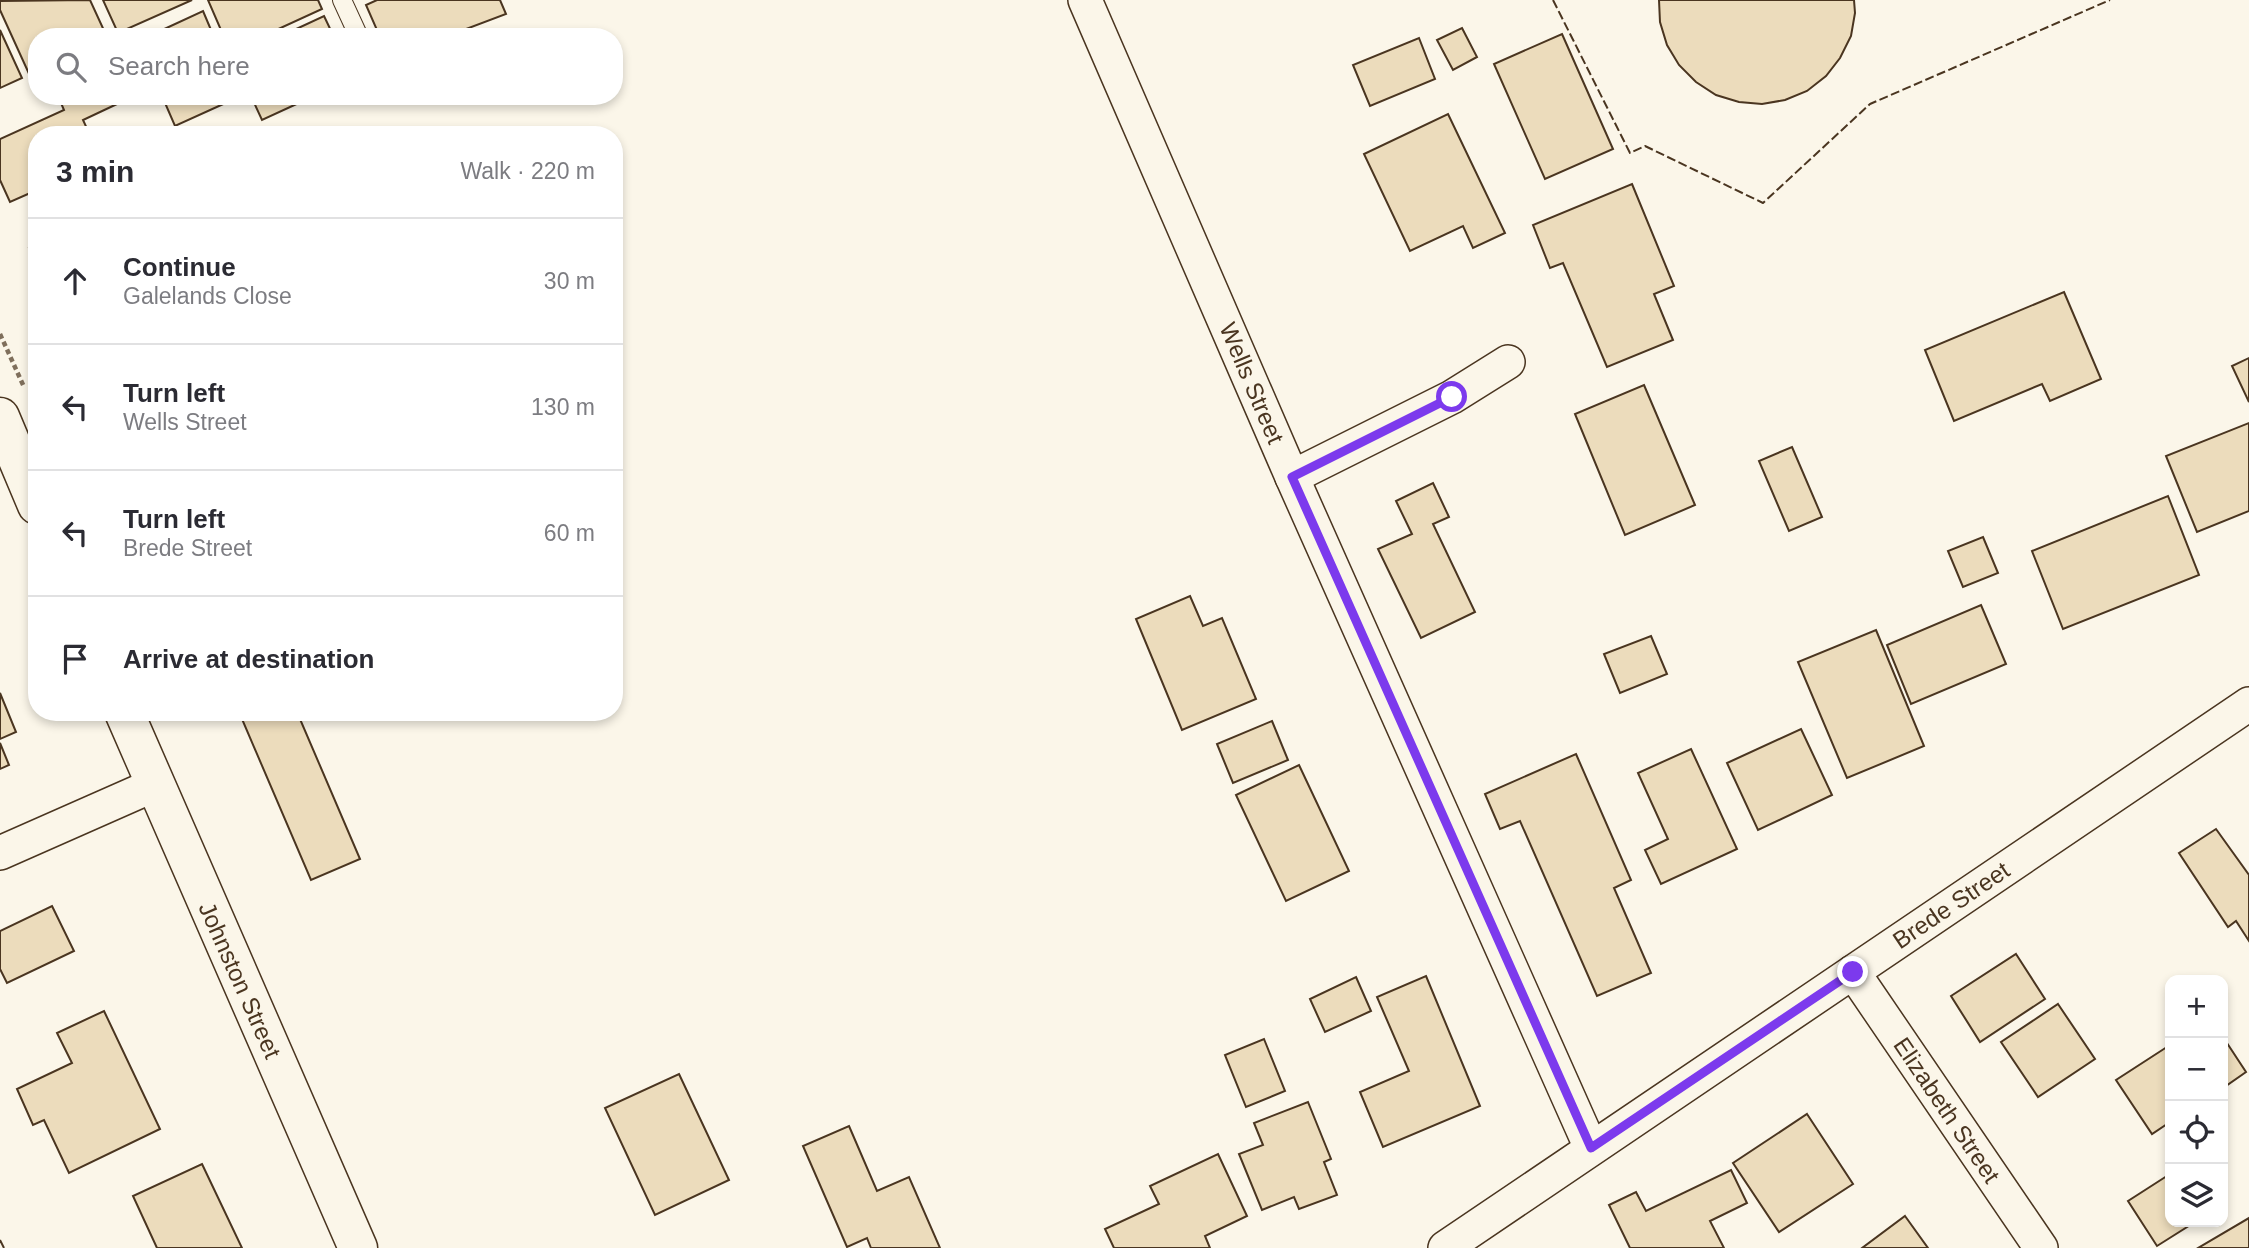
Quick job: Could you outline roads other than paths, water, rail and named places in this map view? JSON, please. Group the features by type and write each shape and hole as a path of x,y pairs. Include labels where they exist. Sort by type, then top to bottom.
{"main road":[{"path":"13,404 28,467"},
{"name":"Johnston Street","path":"128,721 358,1248"}],"street":[{"name":"Wells Street","path":"1085,0 1292,477 1591,1148"},
{"path":"1292,477 1452,397 1508,362"},
{"name":"Brede Street","path":"1445,1248 2249,704"},
{"path":"0,853 154,785"},
{"name":"Elizabeth Street","path":"1853,972 2041,1248"}],"lane":[{"path":"342,0 355,28"}]}
